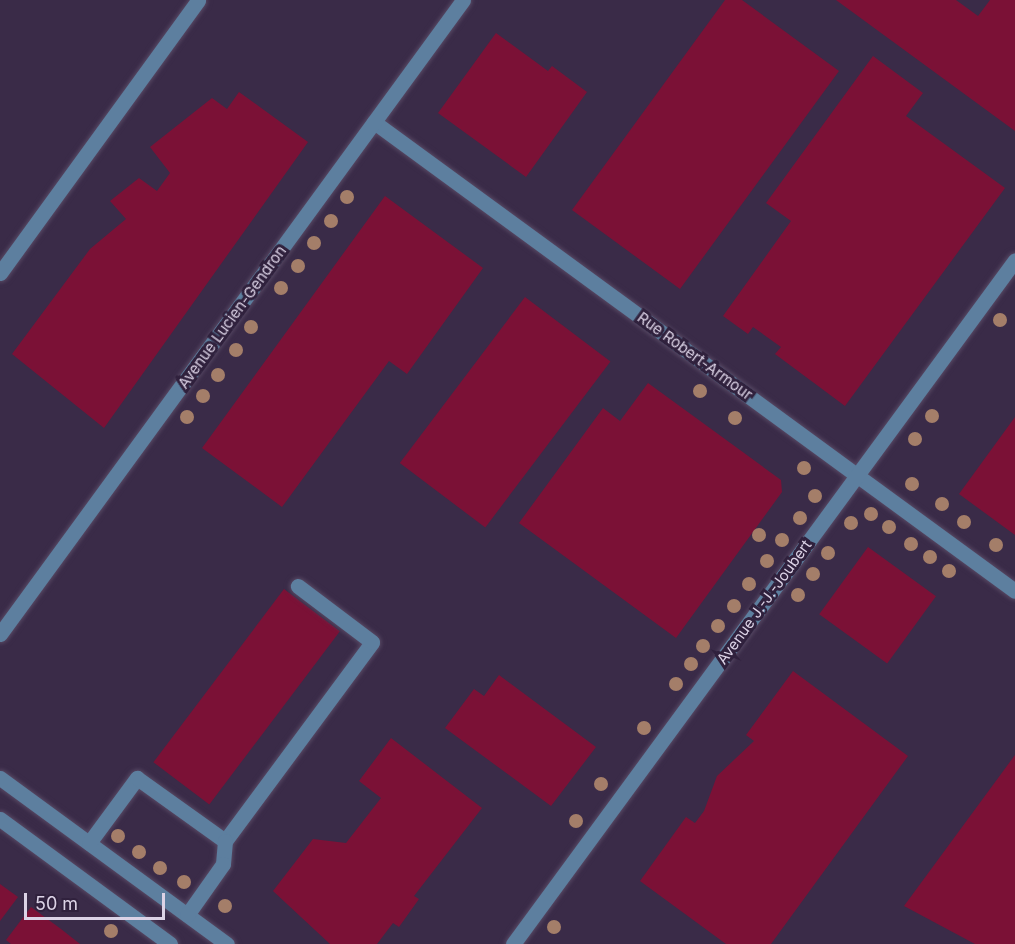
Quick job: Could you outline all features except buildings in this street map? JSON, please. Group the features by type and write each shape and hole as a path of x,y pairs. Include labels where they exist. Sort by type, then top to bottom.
{"street":[{"path":"0,273 198,0"},
{"name":"Avenue Lucien-Gendron","path":"0,634 463,0"},
{"name":"Rue Robert-Armour","path":"374,122 1015,591"},
{"name":"Avenue J.-J.-Joubert","path":"513,944 1015,260"},
{"path":"187,915 223,864 225,841 372,642 298,586"},
{"path":"0,778 227,944"},
{"path":"89,843 137,778 225,841"},
{"path":"0,819 170,944"}]}
